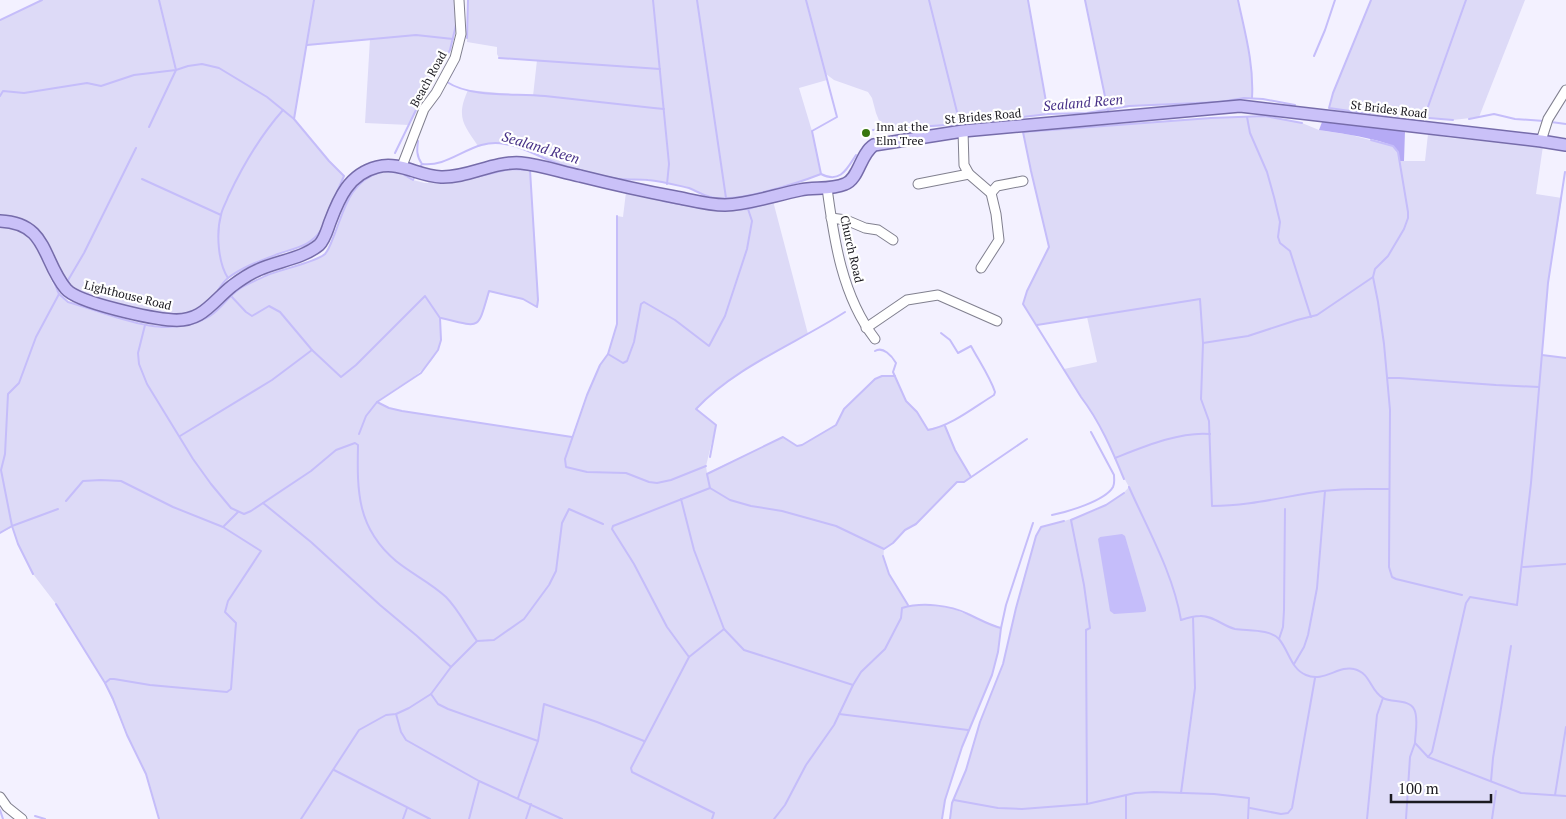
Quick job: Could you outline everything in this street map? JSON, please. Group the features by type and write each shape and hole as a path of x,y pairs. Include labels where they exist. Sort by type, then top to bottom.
{"main road":[{"name":"St Brides Road","path":"402,166 417,173 445,177 499,164 524,164 648,192 722,205 740,204 806,189 827,188 845,184 851,180 867,149 874,145 963,131 1240,106 1566,145"},
{"name":"Lighthouse Road","path":"0,220 22,225 36,235 67,290 76,296 88,301 156,318 185,319 203,313 233,285 246,277 259,270 307,252 320,244 337,204 353,179 377,167 402,166"}],"street":[{"name":"Beach Road","path":"402,166 424,109 436,93 455,58 461,34 460,0"},
{"path":"1541,141 1547,122 1566,90"},
{"path":"963,131 964,165 968,174 991,193 996,214 999,240 982,268"},
{"path":"918,184 968,174"},
{"path":"991,193 997,186 1023,182"},
{"name":"Church Road","path":"827,188 841,268 855,309 874,339"},
{"path":"831,218 846,220 865,228 878,230 893,240"},
{"path":"866,328 908,300 938,295 997,321"},
{"path":"0,798 7,807 22,819"}],"shaded area":[{"path":"42,0 454,0 456,27 450,50 409,125 365,123 370,39 307,45 294,119 344,176 321,231 315,239 307,244 268,258 232,276 195,310 188,313 168,314 119,304 98,298 90,293 86,296 75,291 66,281 48,245 37,230 22,220 0,215 0,20"},
{"path":"468,0 1028,0 1048,114 944,126 882,128 872,98 868,92 834,80 826,74 827,80 799,88 812,131 821,174 754,195 714,198 689,188 647,179 621,179 581,171 512,146 490,144 478,146 468,132 463,120 462,107 468,90 533,96 537,60 499,58 497,47 467,42"},
{"path":"1085,0 1238,0 1250,61 1252,98 1209,103 1146,105 1108,111"},
{"path":"1371,0 1525,0 1479,117 1453,120 1329,108 1333,93"},
{"path":"1265,116 1302,123 1319,130 1351,135 1393,146 1398,152 1400,161 1425,161 1428,134 1451,138 1543,146 1536,194 1562,198 1548,283 1542,355 1566,358 1566,819 950,819 952,803 966,770 980,722 1003,664 1036,536 1041,527 1099,509 1120,496 1129,487 1104,434 1064,369 1097,362 1087,317 1036,325 1023,304 1027,291 1049,247 1023,132 1211,118"},
{"path":"1322,122 1405,131 1404,161 1400,161 1394,147 1380,141 1319,130"},
{"path":"510,169 530,170 537,307 523,299 490,291 482,314 475,323 463,323 440,318 441,338 437,352 431,361 424,369 377,402 389,408 402,411 572,437 600,365 608,354 617,324 617,216 623,217 626,192 681,205 718,210 755,207 773,201 808,334 735,377 697,409 716,425 706,466 707,473 783,437 797,446 802,445 836,425 844,409 875,379 882,376 895,376 906,401 917,412 928,429 945,425 955,450 971,477 964,482 957,482 916,524 905,530 893,543 884,549 885,564 891,579 908,606 929,605 951,608 1001,628 998,652 992,675 962,747 945,800 942,819 159,819 146,774 105,683 56,604 33,574 18,544 13,527 0,533 0,227 20,230 32,238 55,288 68,302 145,325 161,328 181,327 199,322 212,315 238,289 274,272 324,255 351,194 356,186 370,176 382,171 401,173 413,180 425,183 450,183"},
{"path":"1122,534 1125,536 1146,608 1144,612 1114,614 1110,611 1098,539 1100,537"}],"waterway":[{"path":"0,20 42,0"},
{"path":"149,127 176,70 159,0"},
{"path":"294,119 314,0"},
{"path":"467,38 468,0"},
{"path":"653,0 669,164 667,184"},
{"path":"697,0 726,198"},
{"path":"806,0 837,117 812,131 821,174"},
{"path":"929,0 960,124"},
{"path":"1028,0 1048,113"},
{"path":"1085,0 1108,111"},
{"path":"1238,0 1250,61 1252,98"},
{"path":"1314,56 1335,0"},
{"path":"1371,0 1333,93 1329,108 1453,120"},
{"path":"1424,118 1466,0"},
{"path":"395,153 417,108 450,50 456,25"},
{"path":"307,45 416,35 453,39"},
{"path":"499,58 660,69"},
{"path":"0,96 3,91 24,93 87,83 101,86 134,75 176,70 202,64 219,68 267,97 294,119 344,176 327,214"},
{"path":"449,78 454,69"},
{"path":"447,82 468,91 481,93 545,96 664,109"},
{"name":"Sealand Reen","path":"873,130 960,124 1048,114 1087,113 1129,106 1220,102 1244,98 1263,99 1295,105"},
{"path":"228,278 222,264 219,248 219,222 222,210 252,152 283,110"},
{"path":"1469,119 1494,114 1515,119 1544,121"},
{"path":"1124,479 1100,426 1023,304 1027,291 1049,247 1023,132 1211,118 1265,116 1302,123"},
{"path":"1247,117 1250,133 1267,172 1274,197 1280,222 1278,237 1280,243 1290,251 1311,317"},
{"path":"1551,122 1566,124"},
{"path":"1371,140 1393,146 1398,152 1408,212 1404,229 1388,256 1375,269 1373,277 1384,344 1390,410 1389,567 1392,577 1396,579 1462,595"},
{"path":"418,141 417,150 422,164"},
{"name":"Sealand Reen","path":"419,169 422,164 443,162 472,148 493,143 505,144 562,165 599,175 621,179 663,182 689,188 710,197 734,198 766,192 821,174 828,177 838,176 846,170 856,155"},
{"path":"67,282 84,253 136,148"},
{"path":"441,318 464,323 476,323 482,314 489,291 523,299 537,307 530,170 510,169 476,177"},
{"name":"Sealand Reen","path":"384,171 401,173 413,180 415,175"},
{"name":"Sealand Reen","path":"49,271 59,294 68,302 139,324 158,327 176,327 193,324 210,316 244,286 265,276 314,260 325,254 331,244 350,196 362,182 380,172"},
{"path":"1428,757 1432,752 1466,603 1470,597 1517,605 1531,483 1548,283 1565,172"},
{"path":"142,179 221,215"},
{"path":"663,201 702,208"},
{"path":"727,210 748,209 761,205"},
{"path":"608,354 623,363 627,361 634,342 641,304 644,302 675,320 709,346 725,316 747,249 752,221 748,209"},
{"path":"617,216 617,324 608,354 600,365 587,395 565,459 566,467 587,472 626,473 649,482 657,483 671,480 706,466"},
{"path":"218,290 227,279 239,270 302,246 312,240 321,230"},
{"path":"1203,343 1248,336 1317,315 1373,277"},
{"path":"33,574 18,544 12,526 1,470 5,454 8,394 19,383 36,337 59,294"},
{"path":"231,296 252,316 269,306 280,312 312,350 341,377 356,365 425,296 440,318 441,340 438,350 421,373 377,402 366,416 359,434"},
{"path":"1037,325 1200,299 1203,343 1201,399 1209,421 1212,506 1254,503 1331,490 1389,489"},
{"path":"710,457 716,425 696,409 729,380 845,312"},
{"path":"145,325 138,353 139,364 147,384 193,459 231,508 244,514 251,511 311,471 336,450 355,443 358,445 359,494 362,508 373,536 396,561 446,597 477,641"},
{"path":"875,351 887,352 892,357 896,363 893,372 906,401 917,412 928,430 937,428 962,416 994,395 995,392 971,346 958,353 950,340 941,333"},
{"path":"180,436 272,380 312,350"},
{"path":"1542,355 1566,358"},
{"path":"895,376 882,376 875,379 844,409 836,425 802,445 797,446 783,437 707,474 710,488 730,500 751,506 782,511 836,526 884,549 893,543 905,530 916,524 957,482 964,482 1027,439"},
{"path":"1388,378 1539,387"},
{"path":"377,402 389,408 402,411 572,437"},
{"path":"945,426 955,450 971,477"},
{"path":"1052,515 1076,509 1094,501 1109,492 1113,487 1114,475 1091,432"},
{"path":"1115,458 1175,437 1210,434"},
{"path":"66,501 83,481 121,481 173,507 223,527 261,551 228,601 225,612 236,623 231,689 227,692 150,685 114,679 110,679 105,683"},
{"path":"1129,487 1166,569 1181,620 1204,616 1235,629 1258,631 1275,636 1279,639 1297,669 1312,677 1325,676 1348,668 1360,671 1375,691 1383,698 1404,702 1412,706 1416,717 1415,743 1428,757 1521,793 1566,796"},
{"path":"689,657 667,627 634,564 612,529 613,526 710,488"},
{"path":"1294,664 1304,647 1308,635 1317,588 1325,491"},
{"path":"1087,804 1086,630 1090,628 1084,585 1071,520 1106,505 1124,493"},
{"path":"681,499 694,550 724,629 744,650 853,685"},
{"path":"263,503 311,542 451,667"},
{"path":"0,533 12,526 58,509"},
{"path":"301,819 359,730 386,715 396,714 409,708 431,694 451,667 477,641 494,640 524,619 549,585 556,571 562,523 569,509 603,524"},
{"path":"1279,639 1283,627 1284,610 1285,509"},
{"path":"224,526 238,512"},
{"path":"950,819 952,803 966,770 980,722 1003,664 1036,536 1041,527 1064,521"},
{"path":"942,819 945,800 962,747 992,675 1006,605 1033,523"},
{"path":"883,556 889,574 908,605"},
{"path":"1523,567 1566,564"},
{"path":"56,604 113,699 127,735 146,774 159,819"},
{"path":"774,819 785,805 806,765 834,725 861,672 885,649 901,618 902,608 918,605 944,607 961,611 1001,628"},
{"path":"1181,793 1195,688 1193,617"},
{"path":"712,819 714,813 632,772 631,768 689,657 724,629"},
{"path":"1491,781 1511,646"},
{"path":"1250,808 1281,814 1288,813 1292,808 1315,678"},
{"path":"431,694 438,704 448,709 538,741"},
{"path":"1367,819 1377,715 1383,698"},
{"path":"518,798 538,741 544,704 597,722 644,741"},
{"path":"396,714 401,732 406,740 479,781 562,819"},
{"path":"839,714 968,730"},
{"path":"1555,795 1566,727"},
{"path":"1406,819 1410,757 1415,743"},
{"path":"334,770 430,819"},
{"path":"469,819 479,781"},
{"path":"1492,819 1496,791"},
{"path":"954,800 998,808 1022,809 1087,804 1135,793 1214,794 1249,798 1248,819"},
{"path":"1126,796 1126,819"},
{"path":"526,819 531,804"},
{"path":"403,819 407,808"},
{"path":"0,810 3,819"},
{"path":"35,816 45,819"}],"place":[{"name":"Inn at the Elm Tree","path":"866,133"}]}
